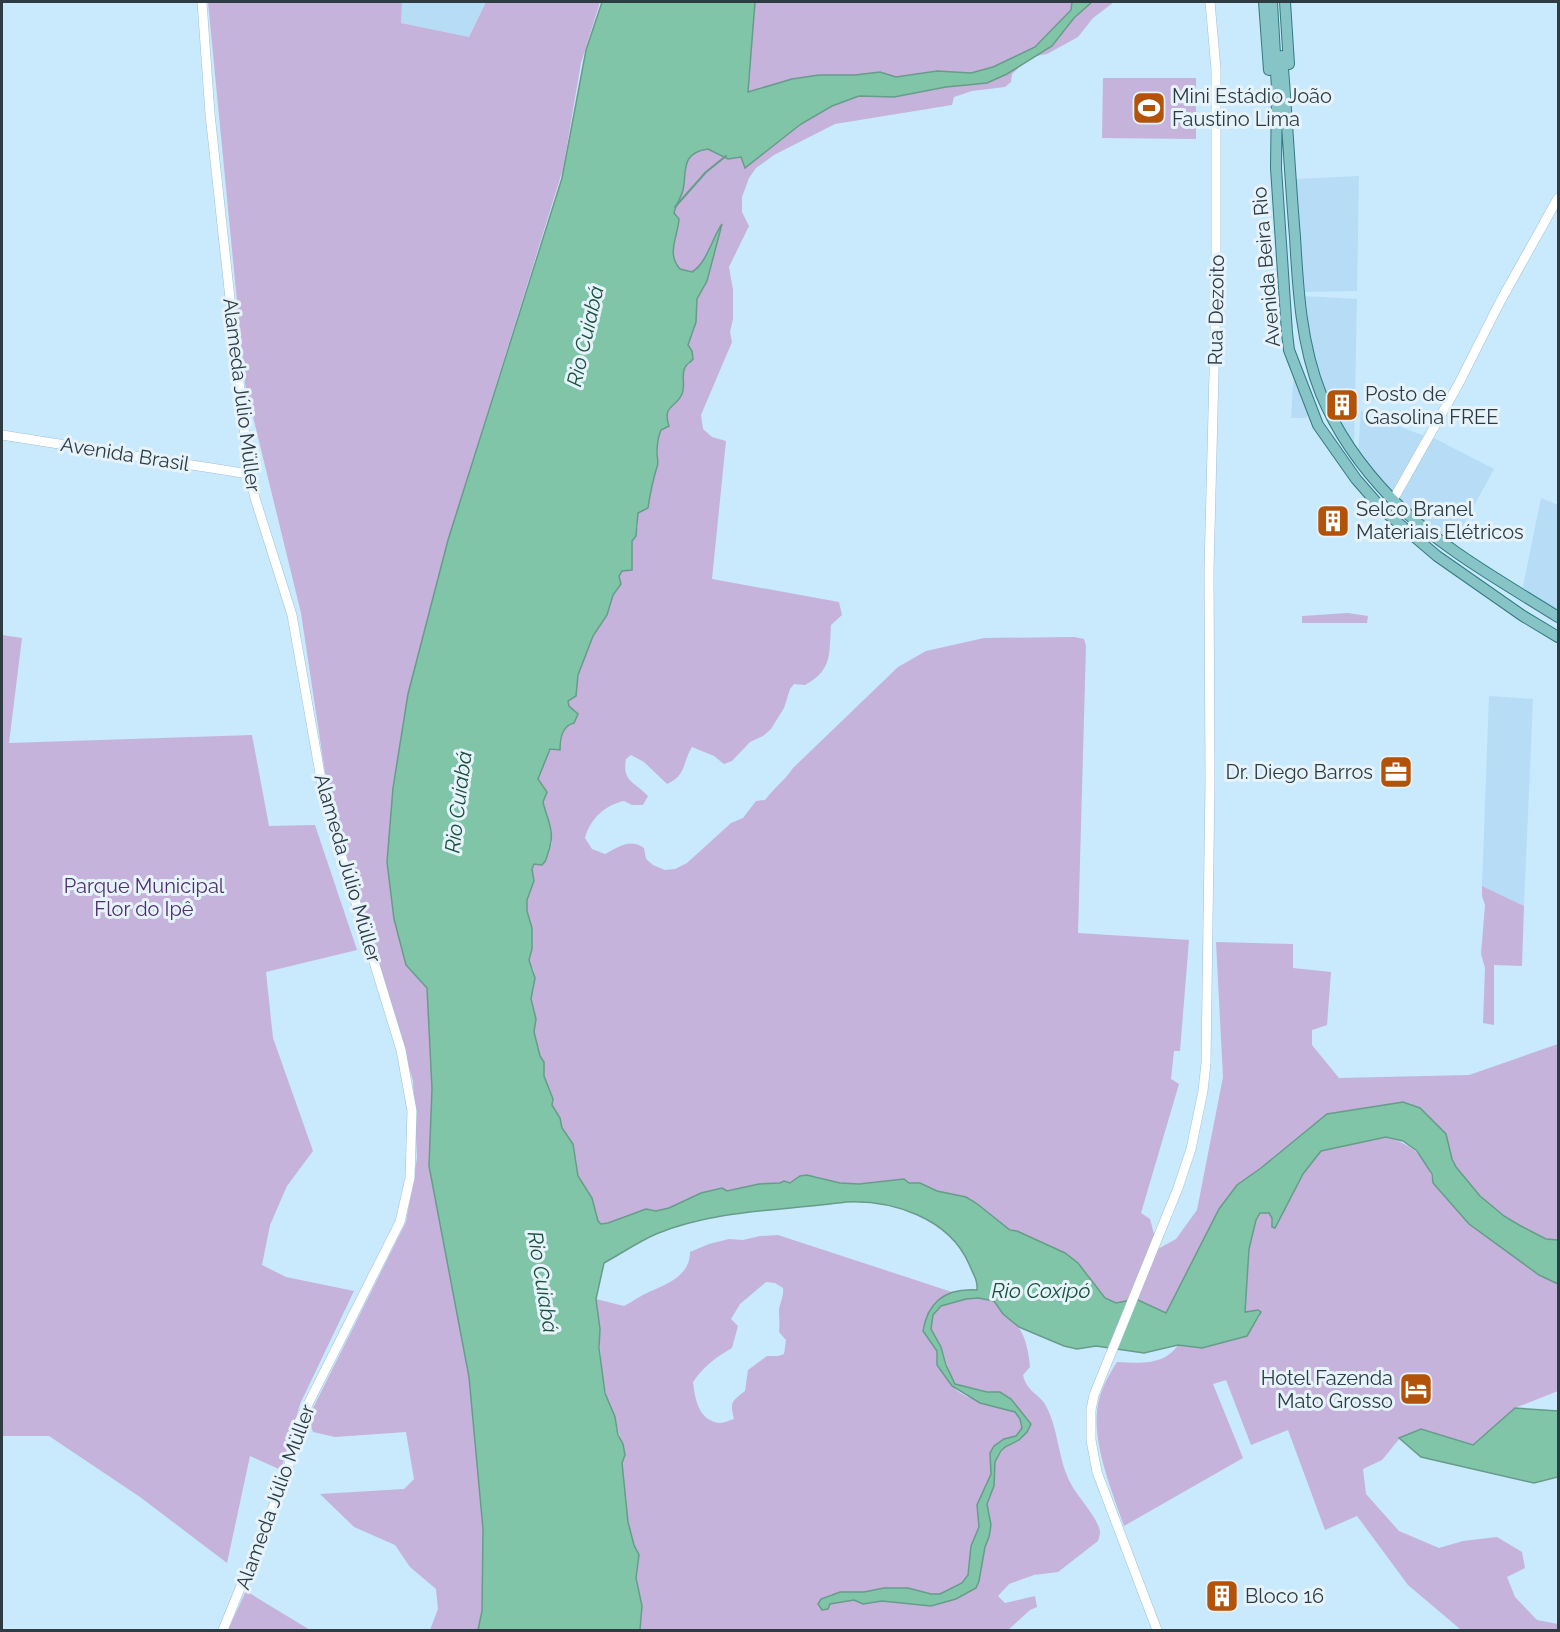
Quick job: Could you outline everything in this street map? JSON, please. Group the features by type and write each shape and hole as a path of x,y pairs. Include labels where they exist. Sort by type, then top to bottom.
{"main road":[{"name":"Avenida Beira Rio","path":"1264,2 1273,124 1276,137"},
{"path":"1272,2 1281,89"},
{"name":"Avenida Beira Rio","path":"1277,2 1281,89 1288,145 1299,294 1311,360 1321,394 1330,414 1356,456 1393,500 1433,535 1486,573 1558,617"},
{"name":"Avenida Beira Rio","path":"1285,2 1291,97 1288,145"},
{"name":"Avenida Beira Rio","path":"1281,89 1276,137 1283,294 1289,350 1318,425 1356,479 1383,510 1437,556 1558,637"},
{"path":"1289,350 1301,351 1311,360"},
{"path":"1437,556 1481,582 1485,579 1486,573"}],"street":[{"name":"Alameda Júlio Müller","path":"202,2 210,114 249,474 292,615 326,802 401,1050 412,1111 410,1178 400,1222 299,1422 287,1473 223,1630"},
{"name":"Rua Dezoito","path":"1157,1630 1105,1494 1093,1452 1090,1428 1094,1395 1165,1224 1191,1149 1206,1063 1211,619 1209,570 1216,283 1216,69 1210,2"},
{"path":"1393,500 1458,386 1500,302 1558,198"},
{"name":"Avenida Brasil","path":"2,435 249,474"}],"shaded area":[{"path":"402,2 486,2 469,37 400,23"},
{"path":"1359,176 1357,291 1301,292 1296,179"},
{"path":"1303,296 1357,299 1354,447 1330,405 1316,369"},
{"path":"1294,368 1309,413 1306,418 1291,418"},
{"path":"1361,411 1424,436 1392,495 1358,455"},
{"path":"1432,437 1494,469 1452,546 1398,502"},
{"path":"1541,498 1558,505 1558,613 1522,591"},
{"path":"1489,696 1533,699 1524,906 1482,886"}],"green space":[{"path":"208,2 402,2 401,23 469,37 486,2 600,2 581,63 563,169 457,511 406,965 427,987 432,1089 429,1166 469,1377 483,1528 482,1611 478,1630 430,1630 438,1609 436,1589 410,1567 395,1545 354,1527 320,1494 404,1489 414,1479 406,1432 335,1437 313,1432 308,1418 406,1222 417,1158 413,1081 329,799 301,613 245,384"},
{"path":"755,2 1114,2 1093,18 1078,37 1047,54 1026,61 1012,74 1011,82 1005,87 972,91 954,97 952,105 835,124 774,155 756,168 749,178 742,197 742,212 749,226 729,267 733,290 733,319 730,332 732,342 701,415 703,429 712,437 726,441 712,579 839,602 842,615 831,625 828,660 821,673 805,685 794,684 784,708 771,729 750,742 732,761 724,764 714,756 692,747 681,773 667,784 644,762 631,755 626,759 625,767 628,777 648,796 643,805 632,805 624,801 599,814 585,838 592,849 605,854 624,845 634,844 644,848 646,859 653,865 665,870 675,869 687,863 731,823 743,818 756,801 765,800 793,768 898,667 926,651 984,638 1074,637 1084,639 1086,646 1078,933 1189,940 1180,1051 1174,1051 1171,1079 1179,1084 1141,1213 1150,1219 1158,1249 1176,1239 1197,1210 1223,1077 1216,942 1293,944 1293,968 1331,972 1327,1025 1312,1030 1312,1045 1339,1078 1469,1075 1558,1044 1558,1240 1546,1239 1519,1225 1480,1196 1456,1167 1446,1134 1420,1108 1383,1105 1327,1114 1237,1185 1219,1209 1167,1313 1136,1299 1116,1303 1105,1298 1078,1263 1065,1253 1010,1230 966,1197 937,1191 920,1183 909,1183 904,1179 859,1184 840,1183 815,1176 797,1178 790,1183 760,1184 727,1191 721,1188 701,1193 669,1208 656,1211 650,1209 608,1223 601,1224 598,1221 590,1194 578,1176 573,1144 562,1128 560,1118 552,1105 553,1099 544,1076 544,1062 540,1056 534,1032 536,1019 531,999 534,971 529,960 532,938 527,900 534,881 532,869 534,864 539,864 547,857 552,843 552,831 543,802 547,792 538,779 550,749 560,744 563,732 578,714 569,706 568,701 576,696 578,675 593,636 607,614 613,595 618,589 619,576 622,571 629,569 632,541 638,527 638,513 648,508 658,464 660,430 668,410 682,390 683,372 689,364 692,351 688,346 696,321 697,299 707,281 714,253 714,239 698,268 692,272 680,269 673,251 679,219 674,213 683,190 686,164 693,154 708,149 725,158 744,126"},
{"name":"Mini Estádio João Faustino Lima","path":"1103,78 1196,78 1196,139 1102,138"},
{"path":"1348,613 1368,616 1367,623 1302,623 1302,616"},
{"name":"Parque Municipal Flor do Ipê","path":"2,635 22,638 9,743 252,735 269,826 315,825 357,950 266,972 273,1038 313,1151 287,1186 270,1225 262,1265 286,1277 354,1291 300,1404 281,1470 250,1456 227,1563 140,1497 49,1436 2,1436"},
{"path":"1482,886 1524,906 1522,966 1494,965 1494,1025 1483,1023 1485,968 1481,954 1485,905"},
{"name":"Hotel Fazenda Mato Grosso","path":"1386,1137 1417,1153 1427,1166 1433,1184 1539,1275 1558,1284 1558,1391 1515,1408 1473,1445 1421,1429 1400,1438 1382,1460 1363,1469 1366,1494 1399,1531 1439,1548 1463,1541 1497,1537 1522,1552 1525,1568 1507,1577 1515,1597 1537,1620 1558,1624 1558,1630 1460,1629 1408,1585 1357,1516 1325,1530 1288,1430 1251,1445 1226,1380 1213,1384 1243,1458 1124,1526 1103,1464 1097,1430 1099,1400 1117,1362 1150,1362 1166,1357 1178,1345 1247,1336 1260,1316 1253,1310 1245,1313 1249,1249 1260,1213 1269,1213 1272,1218 1272,1227 1277,1223 1303,1174 1321,1151"},
{"path":"778,1235 952,1292 931,1307 927,1337 936,1349 950,1383 968,1397 1014,1412 1022,1426 1016,1436 1004,1439 990,1464 991,1474 977,1505 979,1527 971,1546 968,1575 962,1583 940,1594 908,1588 840,1592 829,1595 829,1604 854,1600 863,1604 882,1601 931,1606 956,1599 976,1588 991,1525 987,1504 992,1493 995,1462 1005,1447 1019,1440 1027,1432 1010,1398 955,1384 942,1349 932,1331 931,1320 934,1313 947,1304 964,1299 980,1298 994,1301 1020,1330 1026,1345 1030,1367 1023,1375 1025,1381 1047,1408 1067,1475 1096,1521 1100,1533 1098,1541 1058,1572 1034,1575 1009,1584 998,1596 1005,1603 1035,1596 1037,1607 1030,1610 1008,1630 640,1630 642,1606 636,1578 639,1555 628,1522 622,1463 624,1455 615,1417 603,1383 596,1299 624,1306 676,1278 686,1267 690,1252 729,1239 743,1240","holes":["766,1282 775,1283 783,1288 779,1310 779,1332 786,1340 784,1354 767,1356 748,1370 745,1391 733,1403 734,1419 722,1423 713,1421 707,1418 699,1408 693,1382 710,1363 732,1348 738,1326 731,1319 740,1304"]},
{"path":"246,1591 310,1630 228,1630"}],"water":[{"path":"602,2 755,2 748,92 792,79 819,75 880,72 896,77 937,71 971,73 993,67 1035,47 1071,10 1072,2 1092,2 1074,18 1052,46 1007,74 987,83 946,87 894,97 859,96 832,106 801,124 745,168 741,157 728,159 708,149 693,154 686,164 683,190 674,213 679,219 673,251 680,269 692,272 702,263 722,224 707,281 697,299 696,322 688,345 693,359 684,369 682,394 668,410 669,426 661,430 659,436 658,464 648,508 638,513 636,536 632,541 632,570 622,571 619,576 621,584 613,595 607,615 593,636 578,675 576,696 568,701 569,706 578,714 574,723 563,733 560,750 550,749 538,779 547,792 543,802 551,839 546,861 542,865 534,864 532,869 534,881 527,900 527,911 532,928 532,949 529,960 535,978 531,999 536,1019 534,1032 540,1056 544,1062 544,1076 553,1099 552,1105 560,1118 562,1128 573,1144 578,1176 592,1198 598,1221 601,1224 608,1223 646,1209 656,1211 669,1208 701,1193 722,1188 727,1191 759,1184 784,1181 790,1183 800,1176 807,1175 840,1183 859,1184 904,1179 909,1183 920,1183 937,1191 966,1197 1010,1230 1065,1253 1078,1263 1105,1298 1116,1303 1136,1299 1166,1313 1219,1209 1237,1185 1327,1114 1403,1102 1420,1108 1446,1134 1456,1167 1480,1196 1519,1225 1546,1239 1558,1240 1558,1284 1539,1275 1469,1224 1433,1183 1432,1174 1417,1151 1403,1141 1386,1137 1321,1151 1303,1174 1275,1228 1272,1227 1272,1218 1269,1213 1260,1213 1249,1249 1245,1312 1258,1310 1261,1312 1247,1336 1202,1348 1178,1345 1144,1353 1096,1346 1077,1349 1064,1346 1019,1327 1003,1314 994,1301 978,1298 966,1299 941,1306 933,1315 931,1329 941,1347 955,1384 987,1392 1000,1392 1011,1399 1031,1424 1019,1440 1001,1451 995,1462 994,1486 987,1504 991,1525 976,1588 956,1599 931,1606 882,1601 863,1604 854,1600 830,1604 828,1609 822,1610 818,1604 821,1599 840,1592 908,1588 940,1594 962,1583 968,1575 971,1546 979,1527 977,1505 991,1474 990,1453 994,1446 1004,1439 1016,1436 1022,1428 1015,1412 980,1403 952,1386 937,1365 937,1351 923,1331 929,1311 941,1298 957,1291 977,1290 975,1277 960,1248 934,1224 918,1215 882,1204 846,1202 726,1215 679,1226 656,1234 604,1263 596,1299 600,1329 599,1348 605,1393 615,1417 625,1455 622,1463 628,1522 639,1555 636,1578 642,1606 640,1630 478,1630 482,1611 483,1529 469,1377 429,1166 432,1089 427,988 406,965 394,919 387,862 393,788 408,694 448,540 562,178 586,50"},
{"path":"1515,1408 1558,1411 1558,1477 1534,1483 1421,1457 1399,1438 1421,1429 1473,1445"}],"waterway":[{"path":"675,207 706,172 726,156"}],"place":[{"name":"Mini Estádio João Faustino Lima","path":"1149,108"},
{"name":"Posto de Gasolina FREE","path":"1342,405"},
{"name":"Selco Branel Materiais Elétricos","path":"1333,521"},
{"name":"Dr. Diego Barros","path":"1396,772"},
{"name":"Hotel Fazenda Mato Grosso","path":"1416,1389"},
{"name":"Bloco 16","path":"1222,1596"}],"water label":[{"name":"Rio Cuiabá","path":"585,336"},
{"name":"Rio Cuiabá","path":"458,802"},
{"name":"Rio Cuiabá","path":"543,1282"},
{"name":"Rio Coxipó","path":"1041,1290"}]}
